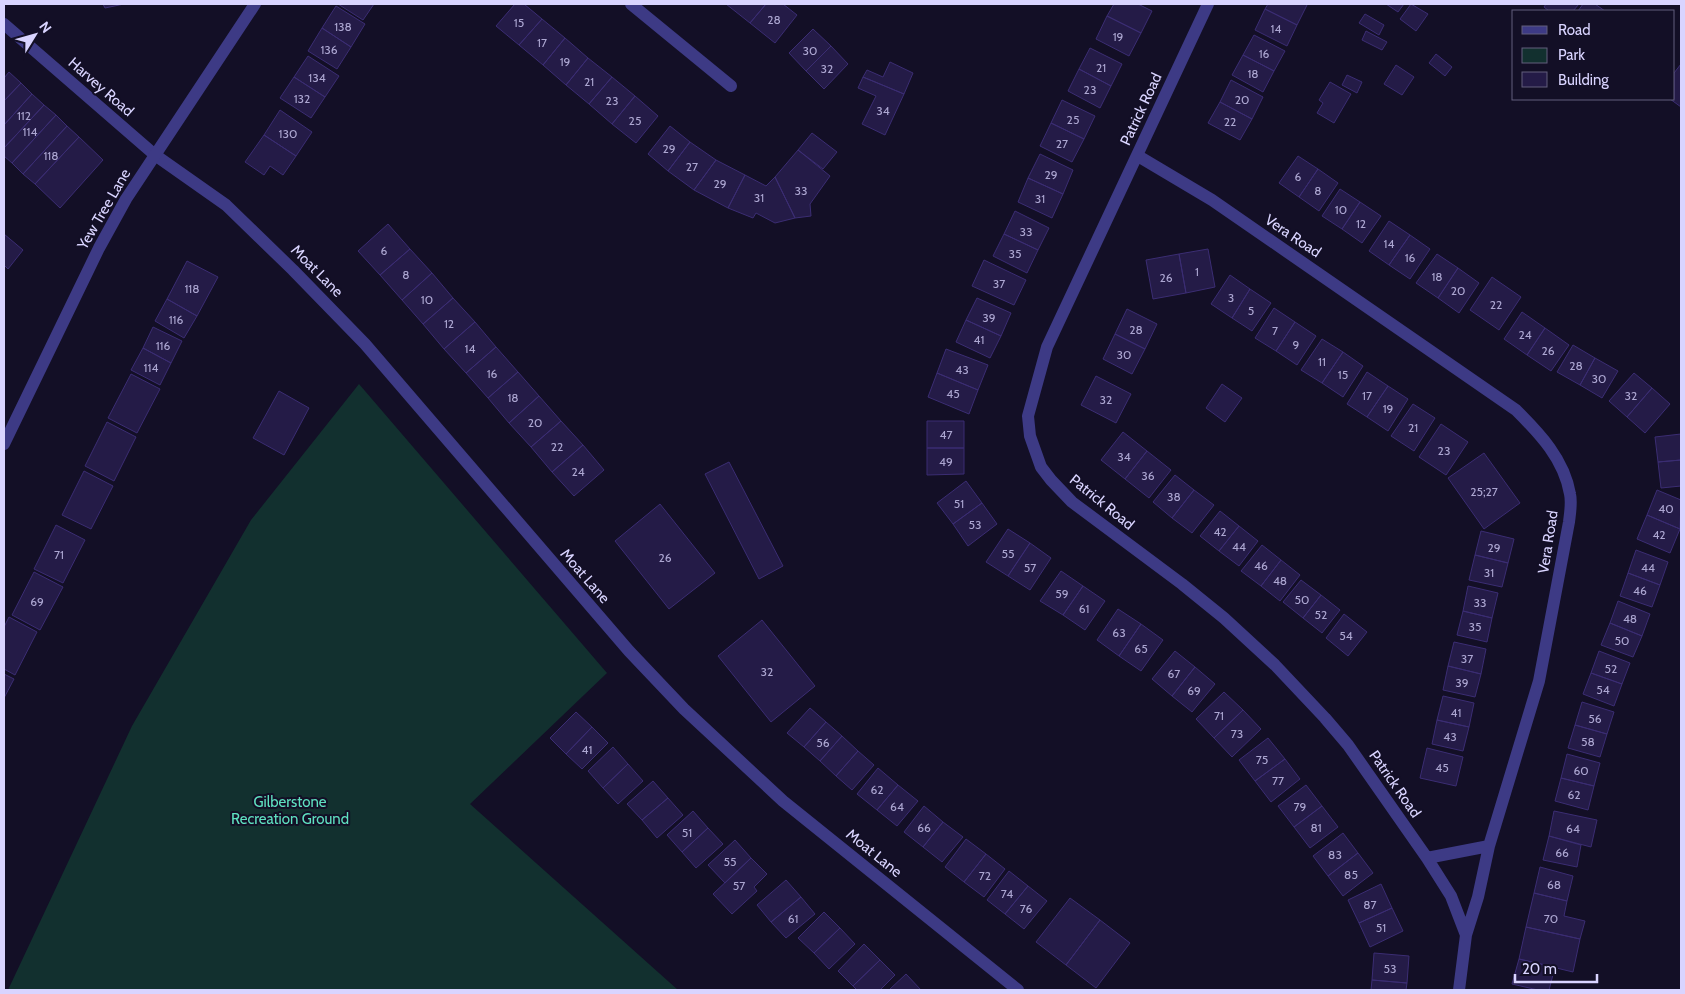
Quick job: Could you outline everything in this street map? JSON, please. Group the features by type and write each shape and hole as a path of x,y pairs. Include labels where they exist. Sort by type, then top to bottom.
{"street":[{"name":"Yew Tree Lane","path":"4,444 99,248 126,199 255,4"},
{"path":"631,4 731,86"},
{"name":"Patrick Road","path":"1208,4 1048,346 1028,416 1030,436 1041,467 1072,502 1182,584 1224,618 1275,665 1348,745 1427,858 1451,896 1466,935"},
{"name":"Harvey Road","path":"4,24 155,155"},
{"name":"Moat Lane","path":"155,155 226,205 365,344 628,651 684,709 783,801 1018,990"},
{"name":"Vera Road","path":"1138,156 1212,200 1516,410 1541,434 1561,464 1571,495 1568,531 1539,681 1489,846 1478,897 1466,935 1459,990"},
{"path":"1427,858 1489,846"}],"green space":[{"name":"Gilberstone Recreation Ground","path":"359,384 607,673 470,804 678,990 8,990 132,726 251,520"}],"building":[{"path":"103,4 124,4 105,8"},
{"path":"338,4 374,4 363,20"},
{"path":"515,4 524,4 542,19 519,45 496,26"},
{"path":"726,4 766,4 750,23"},
{"path":"766,4 783,4 797,15 775,43 750,23"},
{"path":"1114,4 1138,4 1152,11 1141,33 1107,16"},
{"path":"1268,4 1307,5 1297,25 1265,9"},
{"path":"1386,4 1404,4 1398,12"},
{"path":"1411,4 1428,14 1416,31 1400,19"},
{"path":"1546,4 1579,4 1574,10 1548,10 1544,7"},
{"path":"1583,4 1595,4 1604,10 1579,10"},
{"path":"336,6 365,24 351,47 322,28"},
{"path":"1265,9 1297,25 1287,46 1255,30"},
{"path":"1365,14 1384,25 1379,35 1359,23"},
{"path":"1107,16 1141,33 1129,56 1096,39"},
{"path":"542,19 565,38 543,65 519,45"},
{"path":"322,28 351,47 337,69 308,51"},
{"path":"813,29 831,46 806,71 789,53"},
{"path":"1366,31 1387,42 1382,50 1362,40"},
{"path":"1254,35 1285,51 1274,71 1243,55"},
{"path":"565,38 588,58 566,85 543,65"},
{"path":"831,46 848,64 824,89 806,71"},
{"path":"1090,48 1122,64 1111,86 1079,69"},
{"path":"1436,54 1452,67 1445,76 1429,63"},
{"path":"1243,55 1274,71 1263,92 1232,75"},
{"path":"308,56 339,76 325,97 294,77"},
{"path":"588,58 612,77 589,104 566,85"},
{"path":"890,62 913,73 904,94 863,77 867,70 883,77"},
{"path":"1681,64 1681,107 1671,100 1675,100 1675,72"},
{"path":"1396,65 1414,77 1402,95 1384,84"},
{"path":"1079,69 1111,86 1100,108 1068,91"},
{"path":"9,72 21,83 4,101 4,78"},
{"path":"1347,75 1362,82 1357,93 1342,85"},
{"path":"294,77 325,97 311,118 280,98"},
{"path":"612,77 635,96 612,124 589,104"},
{"path":"863,77 904,94 885,135 862,124 876,96 858,88"},
{"path":"1231,80 1263,97 1252,119 1220,102"},
{"path":"1330,82 1351,94 1334,123 1317,113 1323,103 1319,100"},
{"path":"21,83 32,94 4,125 4,101"},
{"path":"32,94 44,105 4,148 4,125"},
{"path":"635,96 658,116 636,143 612,124"},
{"path":"1062,100 1095,116 1084,139 1051,123"},
{"path":"1220,102 1252,119 1240,140 1208,123"},
{"path":"44,105 56,115 12,163 4,156 4,148"},
{"path":"280,110 312,132 296,156 264,135"},
{"path":"56,115 67,126 23,174 12,163"},
{"path":"1051,123 1084,139 1072,162 1040,146"},
{"path":"67,126 79,137 35,184 23,174"},
{"path":"670,126 690,142 668,171 648,154"},
{"path":"812,133 837,152 823,169 798,150"},
{"path":"264,135 296,156 283,175 270,166 264,175 245,162"},
{"path":"79,137 103,160 60,208 35,184"},
{"path":"690,142 716,160 694,190 668,171"},
{"path":"798,150 830,176 810,204 811,216 795,218 775,177"},
{"path":"1040,154 1073,170 1063,194 1028,178"},
{"path":"1298,156 1318,169 1299,197 1279,183"},
{"path":"716,160 745,175 728,208 694,190"},
{"path":"1318,169 1338,183 1319,211 1299,197"},
{"path":"745,175 766,186 775,177 795,218 775,223 756,213 753,218 728,208"},
{"path":"1028,178 1063,194 1052,218 1018,202"},
{"path":"1340,189 1360,202 1342,229 1322,216"},
{"path":"1360,202 1381,216 1362,243 1342,229"},
{"path":"1015,211 1049,228 1038,250 1004,234"},
{"path":"1389,221 1410,235 1389,265 1369,251"},
{"path":"388,224 410,249 380,275 358,251"},
{"path":"4,234 23,250 8,269 4,265"},
{"path":"1004,234 1038,250 1027,273 993,256"},
{"path":"1410,235 1430,249 1410,279 1389,265"},
{"path":"410,249 432,273 402,300 380,275"},
{"path":"1208,249 1215,287 1186,293 1179,254"},
{"path":"1179,254 1186,293 1153,299 1146,260"},
{"path":"1437,254 1458,268 1438,298 1416,283"},
{"path":"984,260 1026,280 1014,305 972,286"},
{"path":"187,261 218,277 197,316 167,299"},
{"path":"1458,268 1479,283 1459,313 1438,298"},
{"path":"432,273 453,298 423,324 402,300"},
{"path":"1230,275 1250,289 1232,318 1211,304"},
{"path":"1492,277 1521,297 1499,330 1470,310"},
{"path":"1250,289 1271,303 1252,331 1232,318"},
{"path":"453,298 475,322 444,349 423,324"},
{"path":"977,298 1011,313 1001,336 966,320"},
{"path":"167,299 197,316 184,338 155,321"},
{"path":"1274,308 1295,322 1276,351 1255,338"},
{"path":"1127,309 1157,324 1145,349 1115,334"},
{"path":"1522,312 1545,328 1527,355 1504,339"},
{"path":"966,320 1001,336 990,358 956,342"},
{"path":"475,322 496,347 466,373 444,349"},
{"path":"1295,322 1316,336 1297,365 1276,351"},
{"path":"153,327 182,341 171,363 143,348"},
{"path":"1545,328 1569,345 1551,371 1527,355"},
{"path":"1115,334 1145,349 1132,374 1103,359"},
{"path":"1322,339 1343,352 1322,383 1301,370"},
{"path":"1573,345 1595,358 1580,385 1557,372"},
{"path":"496,347 518,372 488,398 466,373"},
{"path":"143,348 171,363 160,385 131,370"},
{"path":"946,349 988,365 978,390 937,373"},
{"path":"1343,352 1363,366 1343,397 1322,383"},
{"path":"1595,358 1618,371 1602,398 1580,385"},
{"path":"518,372 539,396 509,423 488,398"},
{"path":"1367,372 1388,386 1367,417 1347,404"},
{"path":"937,373 978,390 969,414 928,397"},
{"path":"1634,373 1652,388 1627,417 1609,401"},
{"path":"131,374 160,389 137,433 108,418"},
{"path":"1096,376 1131,394 1116,423 1081,405"},
{"path":"1222,384 1242,398 1225,422 1206,408"},
{"path":"1388,386 1408,399 1388,431 1367,417"},
{"path":"1652,388 1670,404 1645,433 1627,417"},
{"path":"279,391 309,408 284,455 253,438"},
{"path":"539,396 561,421 531,447 509,423"},
{"path":"1413,404 1435,418 1414,451 1391,436"},
{"path":"561,421 583,445 552,472 531,447"},
{"path":"927,421 964,421 964,448 927,448"},
{"path":"107,422 136,437 114,481 85,466"},
{"path":"1441,424 1468,442 1446,475 1419,457"},
{"path":"1123,432 1147,451 1125,479 1101,460"},
{"path":"1681,434 1681,460 1658,462 1655,437"},
{"path":"583,445 604,470 574,496 552,472"},
{"path":"927,448 964,448 964,474 927,475"},
{"path":"1147,451 1171,470 1149,498 1125,479"},
{"path":"1484,453 1520,503 1484,529 1448,478"},
{"path":"1681,460 1681,486 1661,488 1658,462"},
{"path":"729,462 783,566 759,579 705,474"},
{"path":"84,471 113,486 91,529 62,515"},
{"path":"1175,475 1194,490 1172,518 1153,502"},
{"path":"966,481 982,503 953,524 937,503"},
{"path":"1194,490 1214,505 1192,533 1172,518"},
{"path":"1657,490 1681,500 1680,529 1647,515"},
{"path":"982,503 997,524 968,546 953,524"},
{"path":"660,504 715,573 669,609 615,541"},
{"path":"1220,511 1239,526 1219,551 1200,536"},
{"path":"1647,515 1680,529 1670,553 1637,539"},
{"path":"56,525 85,540 63,583 34,569"},
{"path":"1239,526 1258,541 1239,566 1219,551"},
{"path":"1008,529 1030,543 1008,576 986,562"},
{"path":"1481,531 1514,539 1508,563 1475,555"},
{"path":"1030,543 1051,558 1030,590 1008,576"},
{"path":"1262,545 1281,560 1261,586 1241,571"},
{"path":"1636,550 1668,562 1660,585 1628,573"},
{"path":"1475,555 1508,563 1502,587 1469,580"},
{"path":"1281,560 1300,575 1280,601 1261,586"},
{"path":"1061,571 1083,586 1063,615 1040,601"},
{"path":"34,572 63,587 40,630 12,615"},
{"path":"1628,573 1660,585 1652,607 1620,596"},
{"path":"1301,580 1321,595 1303,618 1283,602"},
{"path":"1083,586 1105,601 1085,630 1063,615"},
{"path":"1468,586 1498,593 1492,618 1463,611"},
{"path":"1321,595 1340,610 1322,633 1303,618"},
{"path":"1618,601 1650,614 1642,636 1610,623"},
{"path":"1118,609 1141,624 1119,656 1097,640"},
{"path":"1463,611 1492,618 1487,642 1457,635"},
{"path":"1344,614 1367,632 1348,656 1326,638"},
{"path":"9,617 37,632 15,675 4,669 4,627"},
{"path":"762,620 815,686 771,722 718,656"},
{"path":"1610,623 1642,636 1633,657 1601,645"},
{"path":"1141,624 1163,640 1141,671 1119,656"},
{"path":"1454,642 1486,649 1481,674 1448,666"},
{"path":"1175,651 1195,667 1172,696 1152,679"},
{"path":"1599,651 1630,663 1622,684 1591,673"},
{"path":"1448,666 1481,674 1475,697 1443,690"},
{"path":"1195,667 1215,684 1192,712 1172,696"},
{"path":"1591,673 1622,684 1614,706 1583,694"},
{"path":"4,674 14,679 4,698"},
{"path":"1224,692 1243,710 1214,738 1196,719"},
{"path":"1443,696 1474,703 1469,727 1437,720"},
{"path":"1582,702 1614,712 1607,734 1575,725"},
{"path":"810,708 826,722 804,747 787,733"},
{"path":"1243,710 1261,729 1232,757 1214,738"},
{"path":"576,712 592,727 566,754 550,738"},
{"path":"1437,720 1469,727 1463,751 1432,744"},
{"path":"826,722 842,736 820,761 804,747"},
{"path":"1575,725 1607,734 1600,757 1568,748"},
{"path":"592,727 608,743 582,769 566,754"},
{"path":"842,736 858,751 836,776 820,761"},
{"path":"1268,738 1285,759 1255,781 1239,760"},
{"path":"613,747 628,764 603,788 588,771"},
{"path":"1427,748 1463,757 1456,786 1420,778"},
{"path":"858,751 874,765 852,790 836,776"},
{"path":"1567,754 1600,763 1594,786 1561,778"},
{"path":"1285,759 1300,779 1271,802 1255,781"},
{"path":"628,764 643,781 618,804 603,788"},
{"path":"878,768 898,785 877,810 857,794"},
{"path":"1561,778 1594,786 1588,810 1555,801"},
{"path":"653,781 668,798 642,820 627,804"},
{"path":"898,785 918,801 897,826 877,810"},
{"path":"1306,785 1322,806 1294,827 1278,806"},
{"path":"668,798 683,815 657,838 642,820"},
{"path":"924,806 943,822 923,847 904,832"},
{"path":"1322,806 1338,827 1310,848 1294,827"},
{"path":"693,811 708,828 682,852 667,835"},
{"path":"1554,811 1597,820 1591,847 1549,836"},
{"path":"943,822 963,837 942,862 923,847"},
{"path":"708,828 723,844 696,868 682,852"},
{"path":"1343,833 1358,853 1328,876 1313,856"},
{"path":"1549,836 1581,845 1577,867 1543,860"},
{"path":"966,839 986,854 964,882 945,867"},
{"path":"735,840 751,858 725,883 708,865"},
{"path":"1358,853 1373,873 1343,896 1328,876"},
{"path":"986,854 1005,869 984,897 964,882"},
{"path":"751,858 767,874 754,887 757,891 732,914 713,894"},
{"path":"1540,867 1573,876 1567,901 1534,893"},
{"path":"1009,871 1028,886 1005,914 987,900"},
{"path":"786,880 801,897 771,922 757,905"},
{"path":"1381,884 1392,908 1359,923 1348,900"},
{"path":"1028,886 1047,901 1024,929 1005,914"},
{"path":"1534,893 1567,901 1564,916 1585,921 1580,939 1526,927"},
{"path":"801,897 815,914 786,938 771,922"},
{"path":"1070,898 1100,920 1066,965 1036,942"},
{"path":"1392,908 1403,931 1370,947 1359,923"},
{"path":"824,912 840,928 814,953 798,938"},
{"path":"1100,920 1130,943 1096,988 1066,965"},
{"path":"1526,927 1580,939 1573,972 1519,959"},
{"path":"840,928 855,944 829,969 814,953"},
{"path":"864,944 880,960 853,986 838,971"},
{"path":"1374,953 1409,956 1407,983 1372,980"},
{"path":"1519,959 1555,967 1549,990 1538,990 1512,984"},
{"path":"880,960 895,975 880,990 857,990 853,986"},
{"path":"906,974 921,990 889,990"},
{"path":"1372,980 1407,983 1406,990 1371,990"}]}
